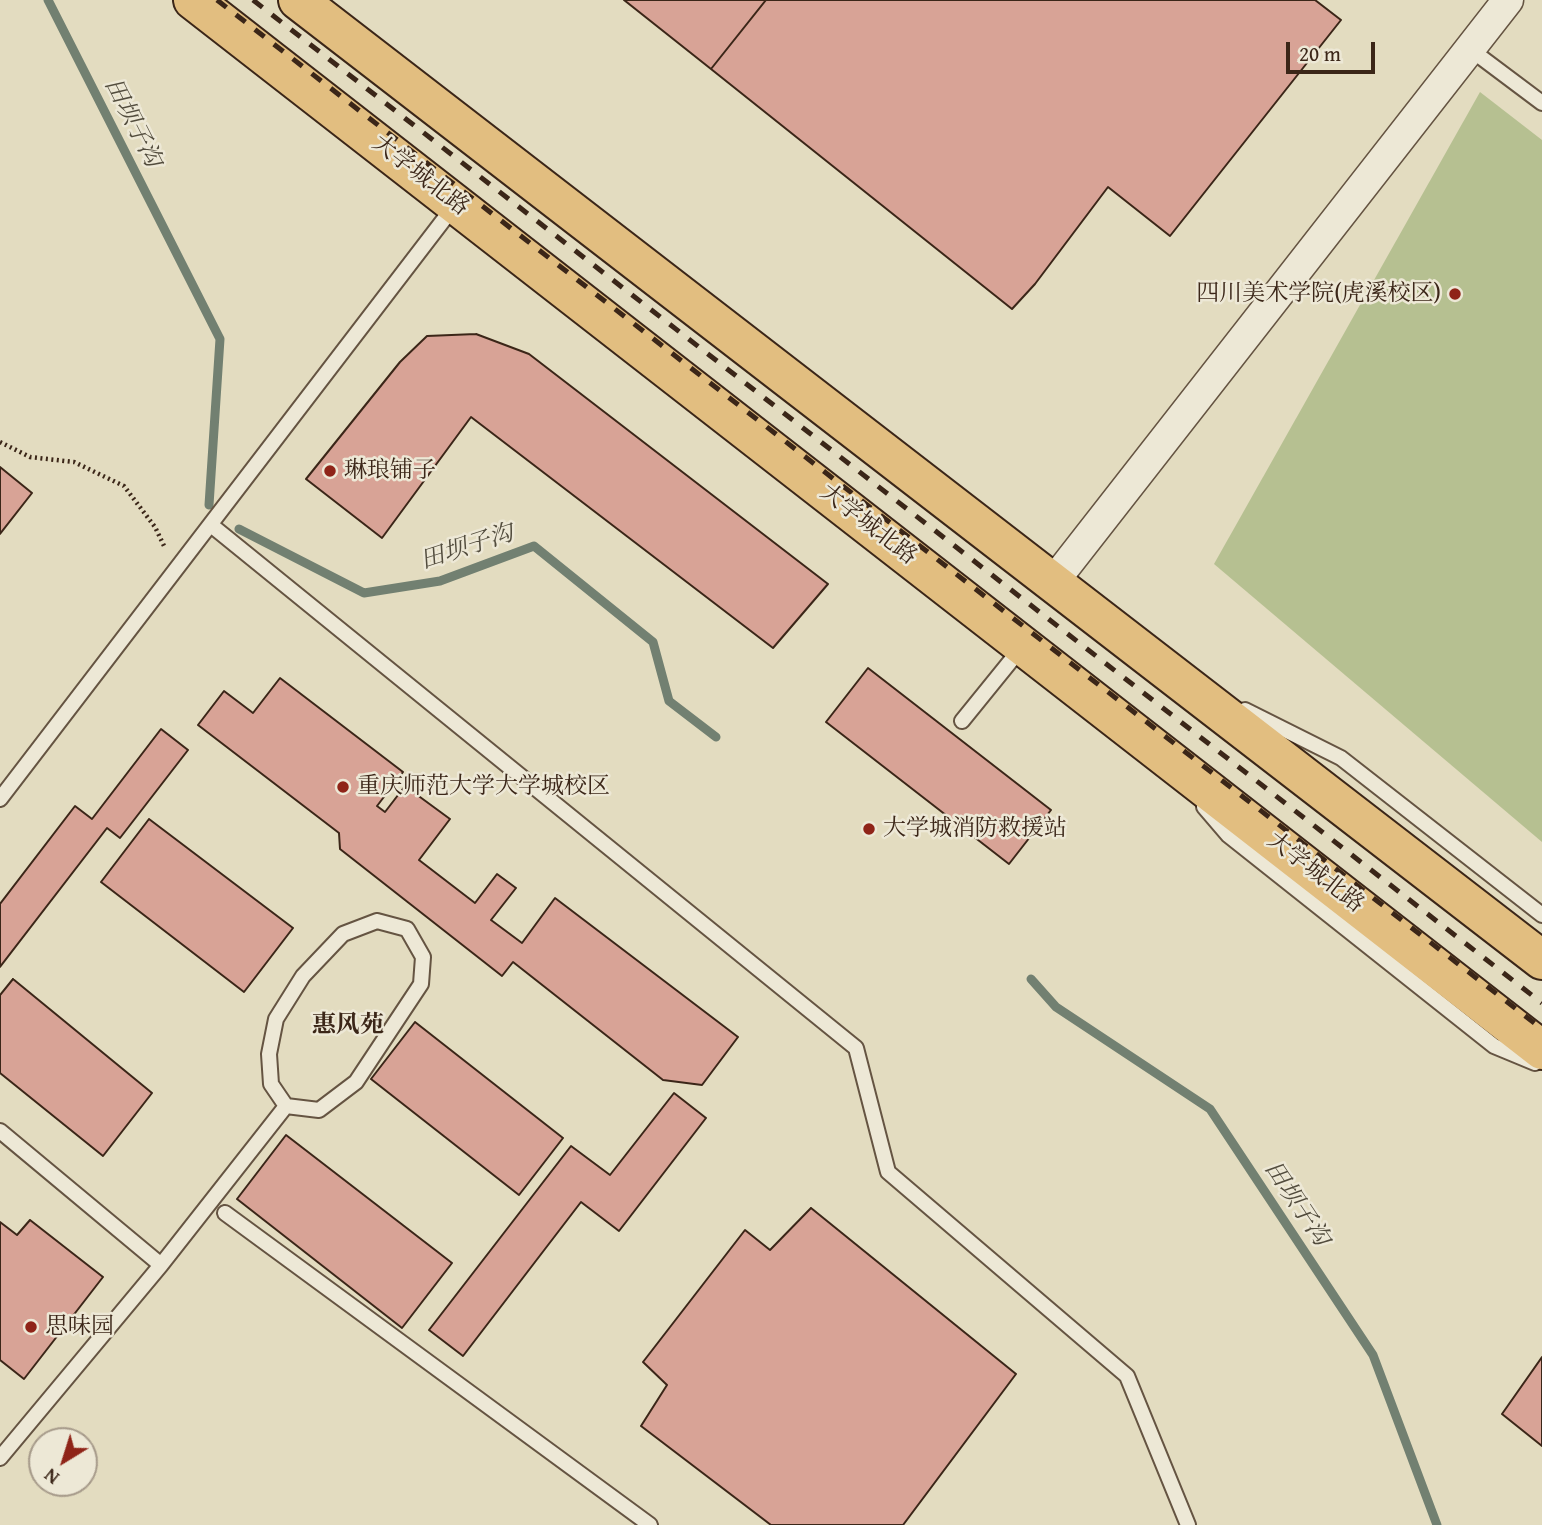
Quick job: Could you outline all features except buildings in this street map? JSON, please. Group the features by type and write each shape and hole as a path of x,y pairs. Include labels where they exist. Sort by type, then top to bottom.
{"main road":[{"name":"大学城北路","path":"194,0 1542,1049"},
{"path":"298,0 1542,960"}],"street":[{"path":"1054,581 1508,0"}],"lane":[{"path":"1470,49 1542,103"},
{"path":"0,799 456,204"},
{"path":"211,525 856,1048 888,1172 1127,1376 1188,1525"},
{"path":"962,722 1023,646"},
{"path":"1176,676 1341,758 1542,915"},
{"path":"1156,749 1228,835 1494,1046 1542,1066"},
{"path":"377,921 407,929 423,957 421,984 356,1082 319,1110 286,1106 271,1084 270,1054 276,1019 303,976 343,934 377,921"},
{"path":"0,1458 161,1265 286,1106"},
{"path":"0,1131 161,1265"},
{"path":"225,1213 650,1525"}],"path":[{"path":"0,442 30,457 74,462 124,486 155,527 176,571"}],"green space":[{"name":"四川美术学院(虎溪校区)","path":"1480,92 1542,140 1542,842 1214,564"}],"waterway":[{"name":"田坝子沟","path":"48,0 220,339 209,505"},
{"name":"田坝子沟","path":"239,529 364,593 440,581 534,546 653,642 669,701 716,737"},
{"name":"田坝子沟","path":"1031,979 1056,1007 1210,1109 1373,1355 1437,1525"}],"railway":[{"path":"217,0 1542,1029"},
{"path":"253,0 1542,1003"}],"place":[{"name":"四川美术学院(虎溪校区)","path":"1455,294"},
{"name":"琳琅铺子","path":"330,471"},
{"name":"重庆师范大学大学城校区","path":"343,787"},
{"name":"大学城消防救援站","path":"869,829"},
{"name":"思味园","path":"31,1327"}],"district":[{"name":"惠风苑","path":"348,1026"}]}
